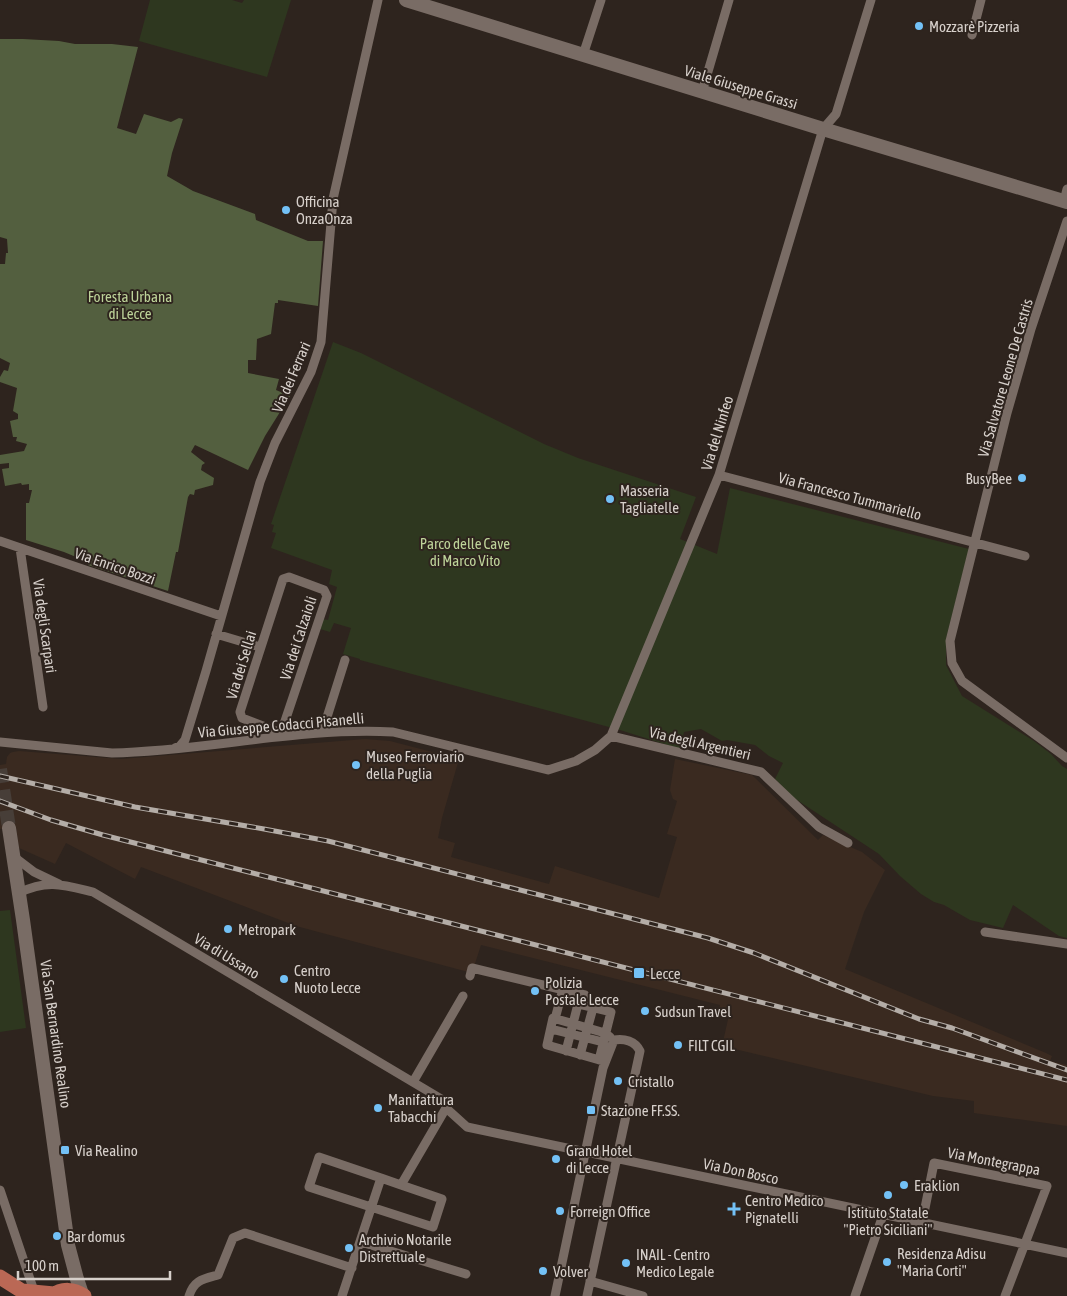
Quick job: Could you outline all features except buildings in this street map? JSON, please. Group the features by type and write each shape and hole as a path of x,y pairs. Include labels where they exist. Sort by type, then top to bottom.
{"main road":[{"name":"Viale Giuseppe Grassi","path":"406,0 823,129 1066,197"},
{"name":"Via San Bernardino Realino","path":"9,828 68,1245 83,1295"},
{"name":"Via San Bernardino Realino","path":"57,1293 67,1280 68,1245"},
{"path":"0,1277 22,1291 57,1293 74,1290 83,1295"},
{"path":"0,1286 12,1296"}],"street":[{"name":"Via dei Ferrari","path":"173,749 180,746 185,740 260,482 276,443 312,372 321,342 333,199 378,0"},
{"path":"582,55 601,0"},
{"path":"702,92 728,0"},
{"name":"Via del Ninfeo","path":"611,736 718,475 823,129 836,114 871,0"},
{"path":"972,35 981,0"},
{"name":"Via Salvatore Leone De Castris","path":"975,543 1031,329 1067,222"},
{"name":"Via Francesco Tummariello","path":"718,475 1025,556"},
{"name":"Via Enrico Bozzi","path":"0,541 221,616"},
{"path":"975,543 950,641 952,663 962,681 1067,758"},
{"name":"Via degli Scarpari","path":"20,548 42,707"},
{"name":"Via dei Calzaioli","path":"280,736 327,596 324,590 289,577 283,579"},
{"name":"Via dei Sellai","path":"280,736 276,731 242,718 240,712 283,579"},
{"path":"216,634 260,647"},
{"path":"322,733 344,660"},
{"name":"Via Giuseppe Codacci Pisanelli","path":"0,742 112,753 173,749 280,736 361,730 393,732 548,770 576,761 595,750 611,736"},
{"name":"Via degli Argentieri","path":"611,736 761,772 818,827 848,843"},
{"path":"13,856 34,872 60,884"},
{"name":"Via di Ussano","path":"19,893 34,886 60,884 93,892 443,1100 446,1108 467,1126 585,1152"},
{"path":"986,932 1067,944"},
{"path":"470,976 472,968 585,994 573,1024 566,1051"},
{"path":"556,1019 563,989"},
{"path":"413,1082 463,996"},
{"path":"556,1296 602,1063 604,1037 611,1012 560,1000"},
{"path":"580,1055 593,1008"},
{"path":"587,1296 615,1158 640,1051 631,1041 614,1040 586,1032 573,1024 553,1018 547,1045 602,1063"},
{"path":"551,1028 570,1034 586,1032"},
{"path":"602,1063 614,1040"},
{"path":"401,1184 446,1108"},
{"name":"Via Don Bosco","path":"585,1152 1067,1253"},
{"path":"320,1157 401,1184 442,1199 433,1227 309,1187 320,1157"},
{"name":"Via Montegrappa","path":"922,1223 934,1163 1047,1186 1024,1244"},
{"path":"342,1296 381,1178"},
{"path":"0,1190 34,1293"},
{"path":"855,1296 883,1215"},
{"path":"189,1296 191,1289 198,1281 218,1275 233,1238 245,1233 352,1268"},
{"path":"360,1242 466,1274"},
{"path":"1004,1296 1024,1244"},
{"path":"590,1281 643,1296"}],"shaded area":[{"path":"365,739 390,741 459,759 438,838 455,843 451,857 549,884 555,866 659,898 677,837 667,834 677,801 673,799 670,790 675,759 752,775 818,840 823,835 862,852 885,870 864,912 845,969 1046,1053 1052,1056 1050,1061 1067,1065 1067,1126 974,1113 974,1101 933,1096 722,1046 729,1015 719,1012 720,1005 481,945 472,973 296,926 141,867 135,879 66,843 55,864 19,848 16,827 0,829 0,765 6,764 7,757 13,752 121,759"}],"green space":[{"path":"150,0 232,0 242,3 244,0 291,0 267,77 139,41"},
{"name":"Foresta Urbana di Lecce","path":"0,39 138,47 117,128 136,134 144,114 171,122 179,118 183,119 167,176 193,191 255,214 256,220 308,241 323,241 318,306 278,300 278,303 275,303 271,334 257,339 256,360 248,360 248,373 279,379 276,390 290,396 265,436 248,470 195,445 191,452 205,463 202,465 201,470 214,478 213,485 195,490 194,495 190,494 188,497 178,552 176,552 168,591 88,565 88,562 64,552 26,540 26,503 29,503 32,490 29,490 29,484 22,485 21,483 5,486 2,469 9,468 9,463 0,464 0,455 24,451 27,444 16,441 17,437 13,437 10,421 18,419 18,414 13,411 17,388 0,382 0,377 4,370 8,371 10,363 0,358 0,264 5,264 6,253 8,253 7,239 0,237"},
{"name":"Parco delle Cave di Marco Vito","path":"333,342 361,353 544,444 578,458 696,497 680,539 717,554 730,488 969,549 946,639 946,665 962,696 1034,741 1067,769 1067,938 1059,936 1013,905 1003,928 970,920 921,894 879,854 794,798 775,779 783,763 769,756 755,745 727,740 722,741 701,729 684,732 680,749 620,730 343,654 351,628 334,623 330,632 320,629 323,619 328,620 337,587 329,584 332,570 271,548 276,533 272,532 274,525 271,524"},
{"path":"10,910 26,1028 0,1032 0,911"}],"tunnel":[{"path":"0,769 9,828"}],"railway":[{"path":"0,776 135,807 328,841 708,938 754,953 919,1019 952,1028 1067,1070"},
{"path":"0,801 51,820 103,835 1067,1080"}],"place":[{"name":"Mozzarè Pizzeria","path":"919,26"},
{"name":"Officina OnzaOnza","path":"286,210"},
{"name":"BusyBee","path":"1022,478"},
{"name":"Masseria Tagliatelle","path":"610,499"},
{"name":"Museo Ferroviario della Puglia","path":"356,765"},
{"name":"Metropark","path":"228,929"},
{"name":"Lecce","path":"639,973"},
{"name":"Centro Nuoto Lecce","path":"284,979"},
{"name":"Polizia Postale Lecce","path":"535,991"},
{"name":"Sudsun Travel","path":"645,1011"},
{"name":"FILT CGIL","path":"678,1045"},
{"name":"Cristallo","path":"618,1081"},
{"name":"Manifattura Tabacchi","path":"378,1108"},
{"name":"Stazione FF.SS.","path":"591,1110"},
{"name":"Via Realino","path":"65,1150"},
{"name":"Grand Hotel di Lecce","path":"556,1159"},
{"name":"Eraklion","path":"904,1185"},
{"name":"Istituto Statale \"Pietro Siciliani\"","path":"888,1195"},
{"name":"Centro Medico Pignatelli","path":"734,1209"},
{"name":"Forreign Office","path":"560,1211"},
{"name":"Bar domus","path":"57,1236"},
{"name":"Archivio Notarile Distrettuale","path":"349,1248"},
{"name":"Residenza Adisu \"Maria Corti\"","path":"887,1262"},
{"name":"INAIL - Centro Medico Legale","path":"626,1263"},
{"name":"Volver","path":"543,1271"}]}
